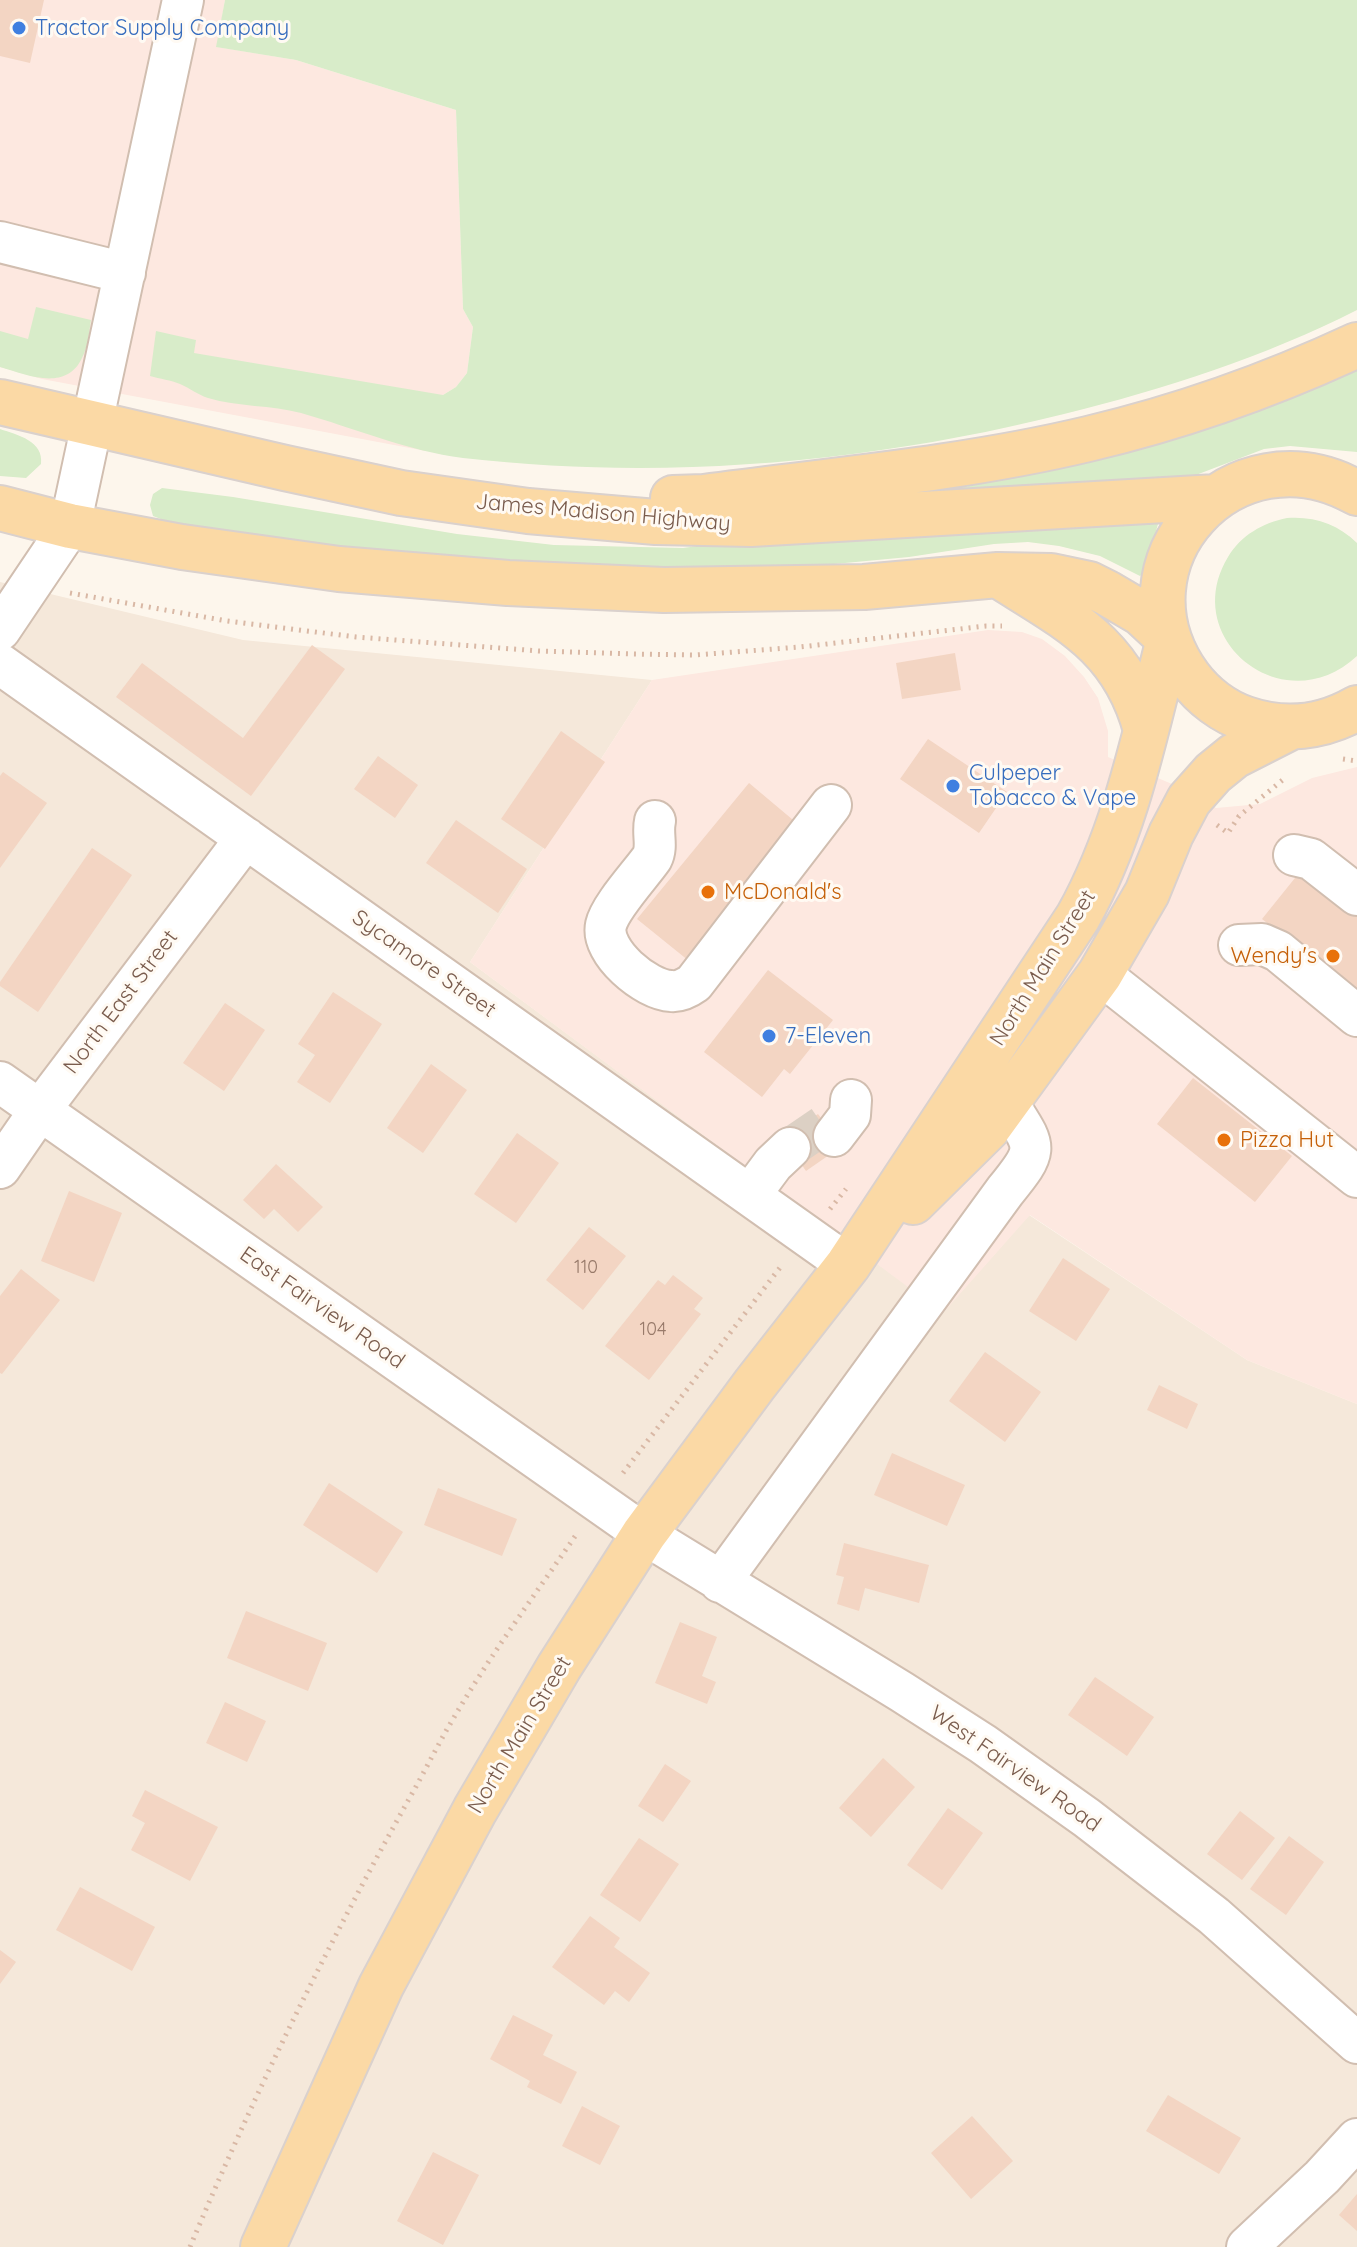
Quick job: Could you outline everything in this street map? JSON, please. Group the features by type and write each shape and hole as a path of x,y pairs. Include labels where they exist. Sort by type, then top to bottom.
{"main road":[{"path":"401,493 587,503 704,497 981,460 1086,440 1150,423 1254,389 1357,345"},
{"name":"James Madison Highway","path":"0,402 401,493 528,511 656,522 751,524 1216,497"},
{"name":"North Main Street","path":"1345,727 1263,725 1237,716 1214,703 1195,685 1179,663 1163,613 1163,586 1169,560 1180,536 1196,515 1216,497 1239,484 1264,476 1291,473 1318,476 1352,488"},
{"path":"0,508 70,526 182,547 339,569 508,583 664,590 864,587 998,575 1051,576 1089,584 1107,593 1141,613 1169,639"},
{"path":"998,575 1068,618 1100,646 1132,688 1146,730"},
{"name":"North Main Street","path":"263,2247 381,1986 475,1810 559,1667 644,1534 848,1265 1092,893 1136,774 1169,639"},
{"name":"North Main Street","path":"848,1265 988,1128 1100,974 1147,893 1171,834 1189,800 1213,773 1234,756 1289,728"}],"street":[{"path":"0,630 70,526 183,0"},
{"path":"0,242 125,273"},
{"name":"Sycamore Street","path":"0,664 848,1265"},
{"path":"655,821 655,851 652,858 612,912 605,930 607,942 616,957 647,983 672,991 685,989 694,983 831,805"},
{"name":"North East Street","path":"0,1168 40,1110 246,838"},
{"path":"1294,855 1311,859 1357,895"},
{"path":"1239,945 1249,943 1272,947 1357,1016"},
{"path":"1100,974 1357,1177"},
{"name":"East Fairview Road","path":"0,1082 644,1534"},
{"path":"720,1582 1025,1167 1031,1140 1007,1102"},
{"path":"750,1195 773,1164 794,1155"},
{"name":"West Fairview Road","path":"644,1534 983,1744 1087,1818 1214,1916 1357,2043"},
{"path":"1247,2247 1322,2177 1357,2139"}],"path":[{"path":"30,585 227,621 356,637 539,651 695,655 850,643 986,626 1010,627"},
{"path":"1345,727 1357,761"},
{"path":"1215,824 1228,833 1239,816 1290,774"},
{"path":"838,1201 846,1189"},
{"path":"625,1471 783,1263"},
{"path":"190,2247 290,2025 391,1831 456,1714 582,1527"}],"shaded area":[{"path":"0,0 225,0 217,47 296,60 456,110 463,309 473,327 467,373 456,387 443,395 426,451 42,379 0,367"},
{"path":"0,582 243,640 652,680 470,962 943,1312 1029,1215 1247,1360 1357,1404 1357,2247 0,2247"},
{"path":"988,630 1022,632 1042,639 1065,656 1098,698 1108,731 1108,757 1172,784 1216,808 1260,804 1312,778 1357,767 1357,1404 1247,1360 1030,1215 943,1313 470,962 652,680"}],"green space":[{"path":"225,0 1357,0 1357,310 1250,357 1177,382 1064,414 916,445 765,463 614,468 463,458 402,445 301,413 208,398 177,383 150,376 156,331 196,340 194,353 443,395 456,387 467,373 473,327 463,309 456,110 296,60 216,47"},
{"path":"36,307 91,320 84,354 66,375 34,377 0,367 0,331 28,339"},
{"path":"1357,369 1357,452 1290,446 1264,449 1175,483 954,493 959,488 1062,467"},
{"path":"0,429 28,440 38,450 41,464 26,478 0,476"},
{"path":"162,488 457,534 554,545 683,548 850,525 1158,524 1144,573 1140,576 1100,556 1028,542 802,567 584,567 332,547 174,524 153,516 150,505 153,494"},
{"path":"1287,518 1307,518 1325,523 1357,543 1357,656 1328,675 1299,681 1271,676 1246,663 1228,642 1217,617 1216,588 1233,549 1253,531"}],"building":[{"name":"Tractor Supply Company","path":"0,0 44,0 30,63 0,56"},
{"path":"312,645 345,669 251,796 116,697 142,663 243,738"},
{"path":"955,653 961,690 902,699 896,663"},
{"path":"561,731 605,762 545,849 501,819"},
{"name":"Culpeper Tobacco & Vape","path":"928,739 1007,792 979,833 900,779"},
{"path":"378,756 418,785 395,818 354,789"},
{"path":"3,772 47,803 0,868 0,776"},
{"name":"McDonald's","path":"749,783 799,825 689,961 637,919"},
{"path":"456,820 527,869 498,913 426,863"},
{"path":"92,848 132,875 38,1012 0,986 0,982"},
{"name":"Wendy's","path":"1299,873 1357,916 1357,993 1262,919"},
{"name":"7-Eleven","path":"768,970 833,1020 790,1074 784,1069 762,1097 704,1052"},
{"path":"333,992 382,1024 330,1103 297,1082 315,1055 298,1044"},
{"path":"225,1003 265,1030 224,1091 183,1063"},
{"path":"431,1064 467,1090 423,1153 387,1128"},
{"name":"Pizza Hut","path":"1193,1078 1292,1156 1255,1202 1157,1124"},
{"name":"7-Eleven","path":"818,1114 842,1146 806,1171 783,1138"},
{"path":"517,1133 559,1163 516,1223 474,1194"},
{"path":"276,1164 323,1207 298,1232 274,1209 264,1219 243,1200"},
{"path":"69,1191 122,1213 94,1282 41,1261"},
{"path":"589,1227 626,1256 583,1310 546,1280"},
{"path":"1063,1258 1110,1289 1076,1341 1029,1311"},
{"path":"21,1269 60,1300 2,1374 0,1296"},
{"path":"673,1275 703,1298 694,1309 701,1314 649,1380 605,1346 658,1280 665,1285"},
{"path":"985,1352 1041,1392 1005,1442 949,1401"},
{"path":"1159,1385 1198,1404 1187,1429 1147,1410"},
{"path":"892,1453 965,1485 947,1526 874,1495"},
{"path":"329,1483 403,1532 377,1573 303,1525"},
{"path":"438,1488 517,1519 502,1556 424,1525"},
{"path":"844,1543 929,1565 919,1603 865,1588 859,1611 837,1604 844,1577 836,1575"},
{"path":"246,1611 327,1643 308,1691 227,1658"},
{"path":"680,1622 717,1637 702,1676 716,1682 707,1704 655,1683"},
{"path":"1095,1677 1154,1717 1127,1756 1068,1715"},
{"path":"225,1702 266,1721 247,1762 206,1743"},
{"path":"883,1758 915,1787 871,1837 839,1808"},
{"path":"665,1764 691,1781 663,1822 638,1806"},
{"path":"145,1790 218,1827 190,1881 131,1850 145,1823 132,1816"},
{"path":"948,1808 983,1833 942,1890 907,1865"},
{"path":"1240,1811 1275,1838 1242,1880 1207,1854"},
{"path":"1289,1836 1324,1862 1286,1915 1250,1889"},
{"path":"639,1838 679,1864 640,1922 600,1895"},
{"path":"80,1887 155,1927 132,1971 56,1930"},
{"path":"590,1916 620,1938 614,1947 650,1973 629,2002 615,1991 604,2005 552,1967"},
{"path":"0,1950 16,1962 0,1984"},
{"path":"513,2015 553,2035 543,2055 577,2072 561,2104 527,2087 530,2081 490,2059"},
{"path":"1168,2095 1241,2138 1219,2174 1146,2131"},
{"path":"582,2106 620,2126 600,2165 562,2146"},
{"path":"972,2116 1013,2161 971,2199 931,2153"},
{"path":"433,2152 479,2175 443,2245 397,2221"},
{"path":"1357,2194 1357,2231 1339,2215"}],"tunnel":[{"path":"790,1148 825,1124"}],"place":[{"name":"Tractor Supply Company","path":"19,28"},
{"name":"Culpeper Tobacco & Vape","path":"953,786"},
{"name":"McDonald's","path":"708,892"},
{"name":"Wendy's","path":"1333,956"},
{"name":"7-Eleven","path":"769,1036"},
{"name":"Pizza Hut","path":"1224,1140"}]}
